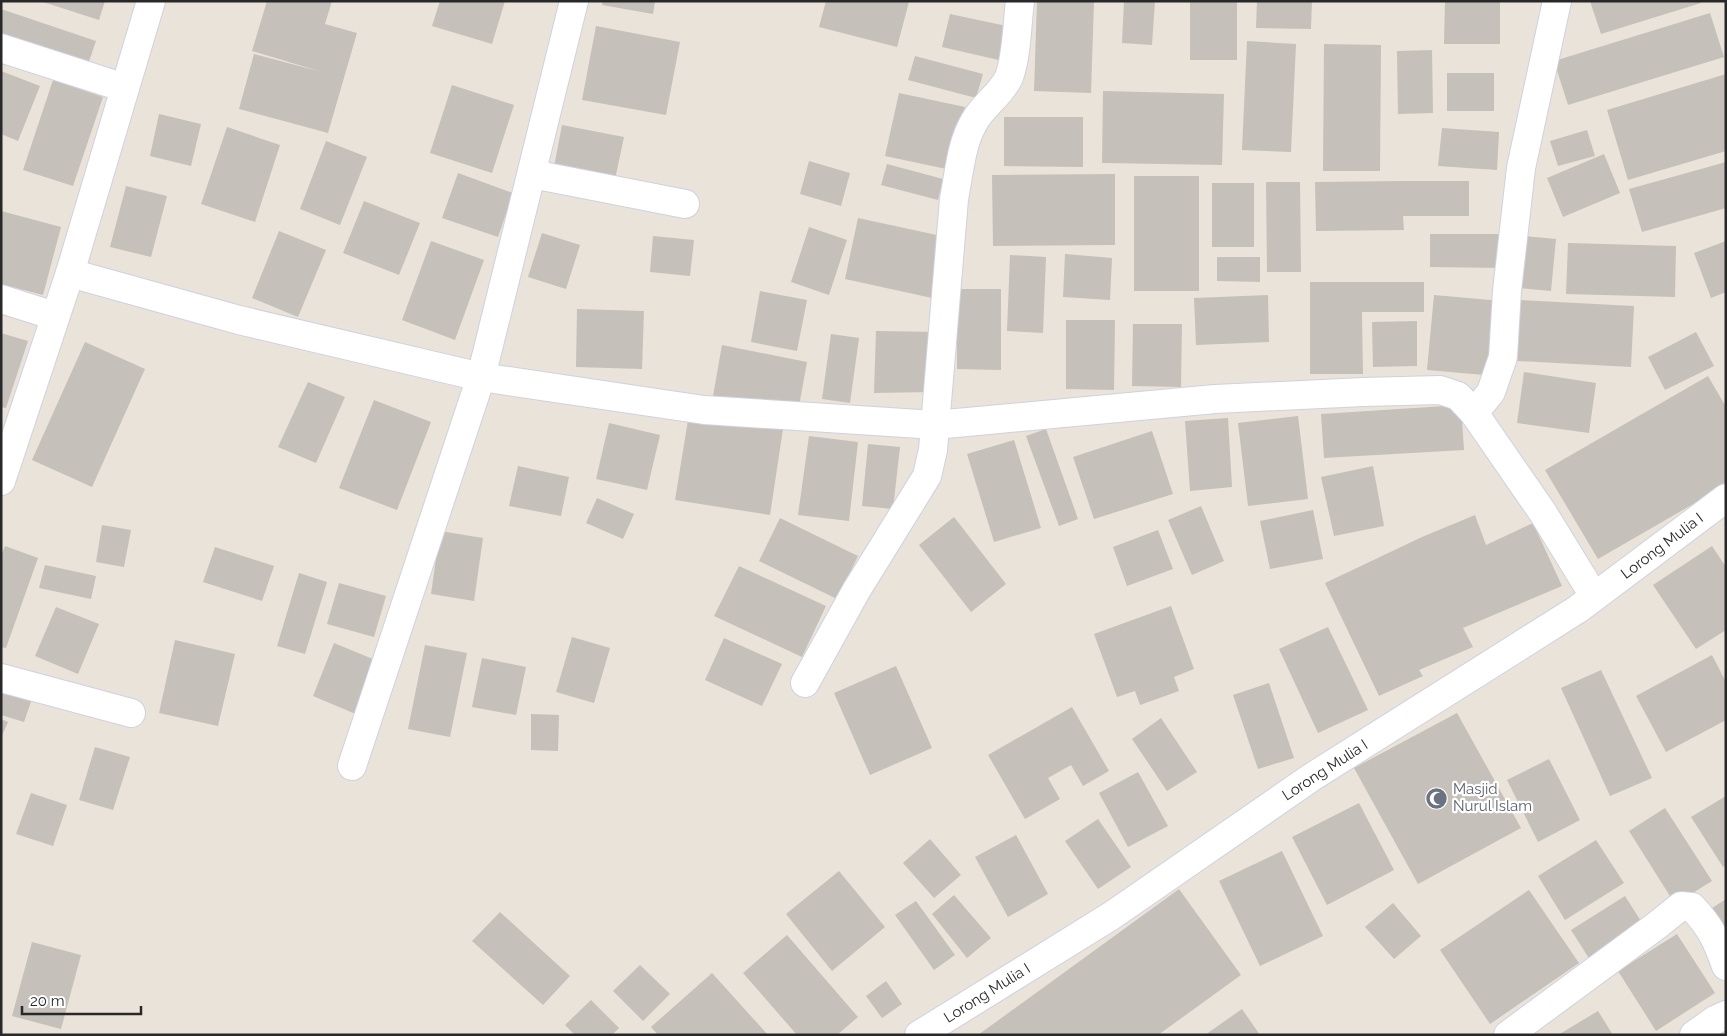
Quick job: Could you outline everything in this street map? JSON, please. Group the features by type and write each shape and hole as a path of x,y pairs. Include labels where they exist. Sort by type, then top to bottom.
{"street":[{"path":"1,481 70,273 151,1"},
{"path":"352,766 481,377 574,1"},
{"path":"805,683 856,591 927,476 931,463 954,199 960,166 966,139 974,121 1001,91 1010,74 1020,1"},
{"path":"1474,413 1491,392 1503,357 1507,291 1520,168 1557,1"},
{"path":"1,48 125,88"},
{"path":"532,174 685,204"},
{"path":"70,273 239,320 481,377 704,410 935,425 1215,399 1440,390 1458,396 1474,413 1543,513 1594,596"},
{"path":"1,299 55,316"},
{"name":"Lorong Mulia I","path":"919,1035 1111,916 1312,777 1578,609 1726,498"},
{"path":"1,678 132,713"},
{"path":"1508,1035 1681,906 1692,907 1703,918 1716,938 1726,966"},
{"path":"1694,1035 1726,1014"}],"building":[{"path":"40,1 105,1 99,20"},
{"path":"267,1 332,1 325,24 357,33 328,133 239,109 254,54 322,72 252,51"},
{"path":"440,1 505,1 492,44 432,26"},
{"path":"603,1 655,1 653,14 602,5"},
{"path":"826,1 909,2 897,47 819,27"},
{"path":"1037,1 1094,1 1091,93 1034,91"},
{"path":"1124,1 1155,1 1152,45 1122,43"},
{"path":"1190,1 1237,1 1237,60 1190,60"},
{"path":"1257,1 1312,1 1311,29 1256,28"},
{"path":"1445,1 1500,1 1500,44 1444,44"},
{"path":"1590,1 1701,1 1701,3 1601,34"},
{"path":"1,9 96,41 85,73 1,45"},
{"path":"1710,13 1724,57 1568,105 1554,61"},
{"path":"950,14 1011,27 1003,61 942,47"},
{"path":"596,26 680,42 666,115 582,100"},
{"path":"1247,41 1296,44 1291,152 1242,150"},
{"path":"1324,44 1381,45 1380,171 1323,171"},
{"path":"1432,50 1433,113 1398,114 1397,51"},
{"path":"915,56 983,74 976,98 908,80"},
{"path":"1,71 40,86 18,141 1,134"},
{"path":"1447,73 1494,73 1494,111 1447,111"},
{"path":"1726,74 1726,151 1628,180 1607,110"},
{"path":"53,80 103,97 73,186 23,170"},
{"path":"452,85 514,105 492,173 430,153"},
{"path":"1103,91 1224,94 1222,165 1102,163"},
{"path":"899,93 965,107 951,170 885,156"},
{"path":"159,114 201,124 191,166 150,156"},
{"path":"1004,117 1083,117 1083,167 1004,166"},
{"path":"562,125 624,137 615,179 554,167"},
{"path":"227,127 280,145 255,222 201,204"},
{"path":"1442,128 1499,132 1497,170 1438,166"},
{"path":"1587,130 1595,156 1558,166 1550,141"},
{"path":"326,141 367,157 340,225 300,209"},
{"path":"1604,154 1620,193 1563,217 1547,178"},
{"path":"809,161 850,173 841,206 800,194"},
{"path":"1726,162 1726,208 1642,232 1629,189"},
{"path":"887,164 943,179 938,200 881,185"},
{"path":"458,173 513,193 498,237 442,218"},
{"path":"1115,174 1115,245 993,246 992,175"},
{"path":"1134,176 1199,176 1199,291 1134,291"},
{"path":"1469,181 1469,216 1403,216 1404,230 1316,231 1315,182"},
{"path":"1266,182 1300,182 1301,272 1267,272"},
{"path":"1212,183 1254,183 1254,247 1212,247"},
{"path":"126,186 167,196 151,257 110,247"},
{"path":"364,201 420,223 399,275 343,253"},
{"path":"1,211 61,227 43,295 1,284"},
{"path":"858,218 946,237 932,298 845,279"},
{"path":"809,227 847,240 829,295 791,282"},
{"path":"279,231 326,250 298,317 252,298"},
{"path":"542,233 580,245 566,289 528,277"},
{"path":"1430,234 1503,234 1503,268 1430,267"},
{"path":"653,236 694,240 690,276 650,272"},
{"path":"1524,236 1556,239 1551,291 1519,288"},
{"path":"431,241 484,260 455,340 402,320"},
{"path":"1726,241 1726,292 1711,298 1694,253"},
{"path":"1568,243 1676,246 1675,297 1566,294"},
{"path":"1065,254 1112,258 1110,300 1063,297"},
{"path":"1010,255 1046,257 1043,333 1007,331"},
{"path":"1217,257 1260,257 1260,282 1217,281"},
{"path":"1310,282 1424,282 1424,312 1362,312 1363,374 1310,374"},
{"path":"957,289 1001,289 1001,370 957,369"},
{"path":"760,291 807,300 797,351 751,342"},
{"path":"1268,295 1269,342 1196,345 1194,298"},
{"path":"1434,295 1502,301 1496,376 1427,370"},
{"path":"1521,300 1634,306 1631,367 1517,361"},
{"path":"577,309 644,311 642,369 576,367"},
{"path":"1066,320 1115,320 1114,390 1066,389"},
{"path":"1417,321 1417,366 1373,367 1372,322"},
{"path":"1133,324 1182,324 1181,387 1132,386"},
{"path":"876,331 938,332 931,392 874,393"},
{"path":"1696,332 1714,366 1665,390 1648,357"},
{"path":"1,333 28,341 6,408 1,407"},
{"path":"831,334 859,338 850,403 822,399"},
{"path":"85,342 145,369 92,487 32,460"},
{"path":"722,345 807,362 798,412 713,396"},
{"path":"1524,372 1596,383 1589,433 1517,423"},
{"path":"1708,376 1726,407 1726,485 1598,559 1545,470"},
{"path":"308,382 345,397 316,463 278,447"},
{"path":"374,400 431,422 397,510 339,488"},
{"path":"1461,405 1464,450 1324,458 1321,414"},
{"path":"689,414 783,429 770,515 675,500"},
{"path":"1298,416 1308,499 1248,506 1238,423"},
{"path":"1228,418 1232,487 1190,491 1185,421"},
{"path":"609,423 660,435 647,490 596,479"},
{"path":"1046,429 1078,519 1059,526 1026,436"},
{"path":"1152,431 1173,494 1094,519 1073,457"},
{"path":"809,436 858,442 849,521 798,515"},
{"path":"1014,440 1041,528 994,542 967,454"},
{"path":"868,444 900,447 893,509 862,506"},
{"path":"518,466 569,477 561,516 509,506"},
{"path":"1373,466 1384,526 1334,536 1321,477"},
{"path":"597,498 634,514 623,539 586,523"},
{"path":"1201,506 1224,561 1192,575 1168,520"},
{"path":"1313,510 1323,559 1270,569 1260,521"},
{"path":"1475,515 1486,545 1533,523 1562,586 1463,628 1473,647 1419,670 1423,676 1379,696 1325,583 1422,537"},
{"path":"954,517 1006,584 971,612 919,545"},
{"path":"780,518 858,556 837,599 759,561"},
{"path":"102,525 131,530 124,567 96,562"},
{"path":"1158,530 1173,569 1127,586 1113,547"},
{"path":"440,531 483,538 474,601 431,594"},
{"path":"5,546 38,558 6,648 1,647 1,556"},
{"path":"1712,546 1726,567 1726,630 1696,649 1653,585"},
{"path":"215,547 274,566 262,601 203,582"},
{"path":"45,565 96,576 91,599 39,588"},
{"path":"739,566 826,606 802,657 714,616"},
{"path":"299,573 327,582 305,654 277,646"},
{"path":"339,583 386,596 374,637 327,624"},
{"path":"1171,606 1194,669 1174,677 1179,691 1140,705 1135,691 1117,697 1094,634"},
{"path":"56,607 99,624 78,674 35,656"},
{"path":"1328,627 1368,710 1318,733 1279,649"},
{"path":"572,637 610,648 594,703 556,692"},
{"path":"724,638 782,664 762,706 705,680"},
{"path":"175,640 235,654 218,726 159,713"},
{"path":"334,643 380,662 358,715 313,696"},
{"path":"425,645 467,653 450,737 408,729"},
{"path":"1712,655 1726,682 1726,720 1666,752 1636,696"},
{"path":"482,658 526,667 516,715 472,707"},
{"path":"896,666 932,748 870,775 834,693"},
{"path":"1601,670 1652,778 1610,796 1561,688"},
{"path":"1,682 34,693 24,722 1,715"},
{"path":"1269,683 1294,758 1258,769 1233,695"},
{"path":"1072,707 1109,771 1083,786 1071,765 1048,778 1060,799 1025,819 988,755"},
{"name":"Masjid Nurul Islam","path":"1457,713 1521,828 1418,884 1354,768"},
{"path":"531,714 559,715 558,751 531,750"},
{"path":"1161,718 1197,772 1167,791 1132,739"},
{"path":"1,719 8,722 1,738"},
{"path":"95,747 130,757 113,810 79,800"},
{"path":"1549,759 1580,820 1538,842 1507,780"},
{"path":"1138,772 1168,826 1128,847 1099,793"},
{"path":"31,793 67,805 53,846 16,834"},
{"path":"1726,796 1726,865 1723,867 1691,817"},
{"path":"1359,803 1394,870 1327,905 1292,837"},
{"path":"1665,808 1712,881 1675,904 1629,831"},
{"path":"1098,819 1131,867 1098,889 1065,841"},
{"path":"1016,835 1048,894 1008,917 975,857"},
{"path":"930,839 961,875 934,898 903,863"},
{"path":"1596,840 1624,883 1565,920 1538,876"},
{"path":"1282,851 1323,936 1260,966 1219,881"},
{"path":"839,871 885,927 832,971 786,914"},
{"path":"1179,889 1241,975 1158,1035 978,1035"},
{"path":"1529,890 1579,963 1490,1024 1440,950"},
{"path":"954,895 991,938 967,958 932,914"},
{"path":"1625,896 1648,932 1594,966 1571,930"},
{"path":"1726,899 1726,942 1706,912"},
{"path":"916,901 955,955 934,970 895,915"},
{"path":"1393,903 1421,936 1394,959 1365,927"},
{"path":"500,912 570,976 543,1005 472,941"},
{"path":"1677,934 1715,993 1656,1031 1618,971"},
{"path":"787,935 858,1017 837,1035 797,1035 743,973"},
{"path":"32,942 81,955 61,1029 12,1016"},
{"path":"640,965 670,994 643,1021 613,991"},
{"path":"712,973 768,1035 658,1035 651,1027"},
{"path":"886,981 902,1004 882,1018 866,996"},
{"path":"591,1000 619,1028 612,1035 575,1035 565,1025"},
{"path":"1242,1009 1260,1035 1205,1035"},
{"path":"1598,1011 1613,1035 1558,1035"}],"place":[{"name":"Masjid Nurul Islam","path":"1437,798"}]}
